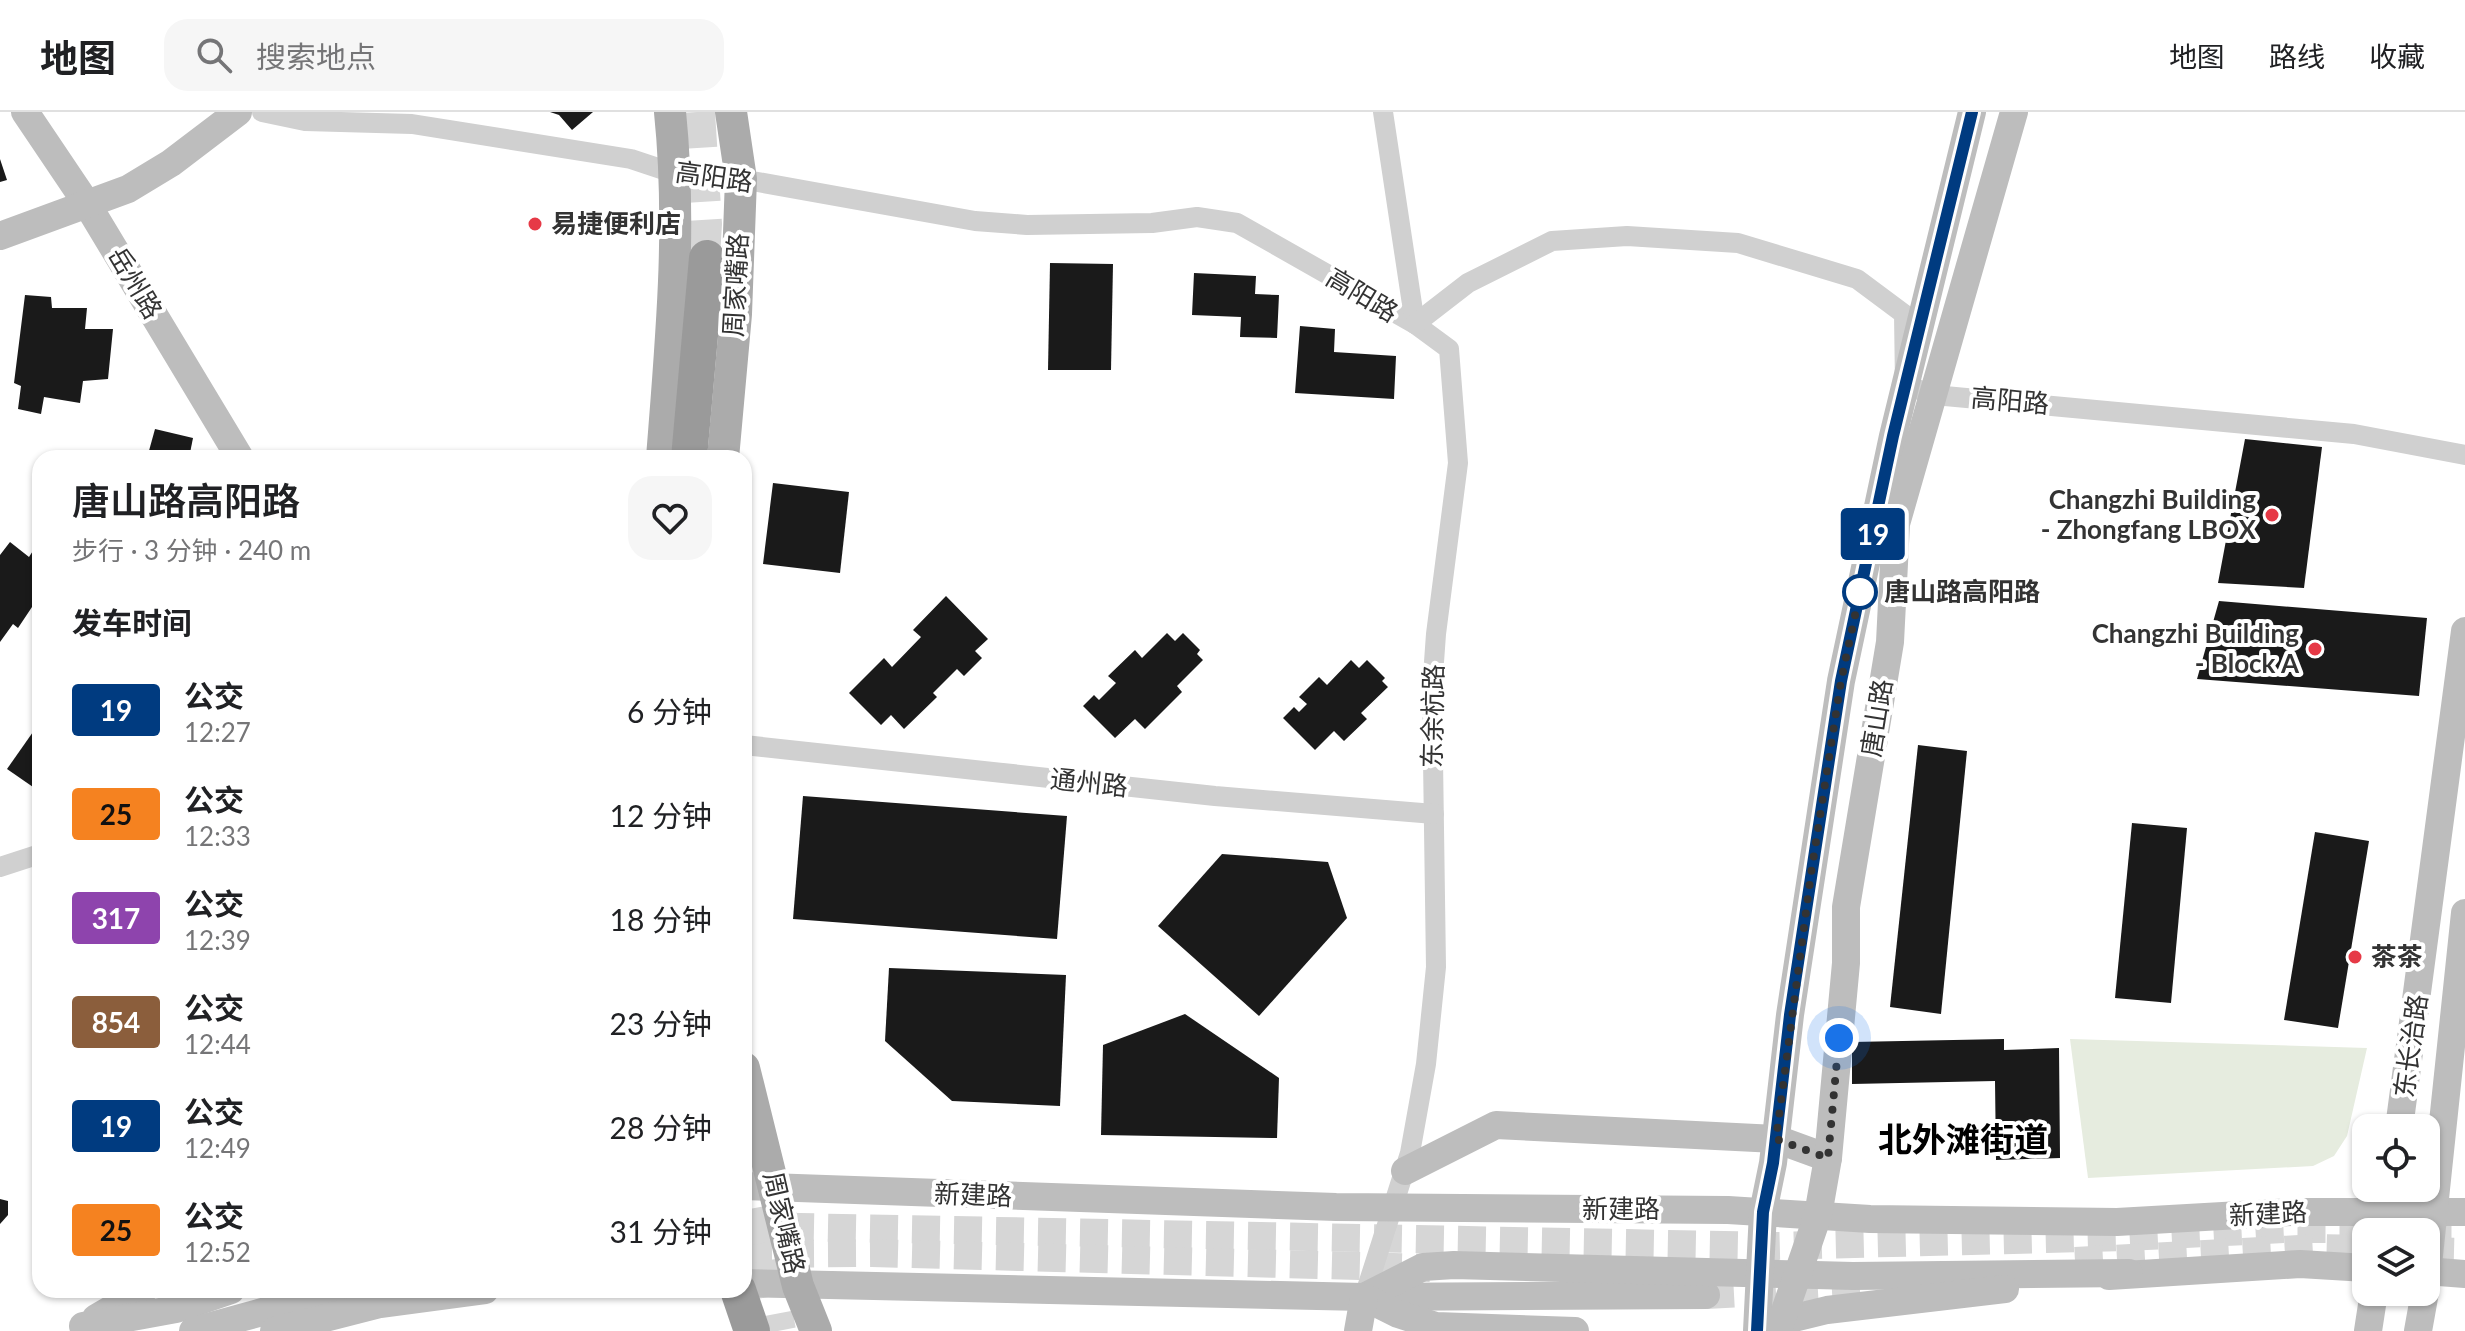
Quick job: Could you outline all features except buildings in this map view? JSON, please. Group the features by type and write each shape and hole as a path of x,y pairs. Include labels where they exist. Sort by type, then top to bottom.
{"highway":[{"path":"690,450 707,258"},
{"path":"740,1298 752,1331"}],"main road":[{"name":"岳州路","path":"25,112 87,204 235,450"},
{"path":"0,236 139,183 238,112"},
{"path":"663,450 677,242 676,174 670,112"},
{"name":"周家嘴路","path":"724,450 736,314 741,179 731,112"},
{"name":"唐山路","path":"1764,1328 1758,1271 1763,1212 1841,681 1905,385 1972,112"},
{"name":"唐山路","path":"1764,1328 1800,1273 1818,1215 1828,1158 1846,963 1846,907 1890,642 1896,524 2014,112"},
{"name":"东长治路","path":"2401,1114 2465,631"},
{"name":"东长治路","path":"2434,1218 2465,913"},
{"name":"周家嘴路","path":"752,1098 798,1286 816,1331"},
{"path":"1405,1171 1496,1125 1776,1139 1828,1158"},
{"name":"新建路","path":"752,1186 1393,1207 1763,1212 1870,1219 2117,1222 2387,1210 2465,1212"},
{"name":"新建路","path":"1364,1297 1423,1267 1454,1265 1853,1276 2129,1273 2300,1264 2352,1267"},
{"name":"新建路","path":"1764,1328 1878,1302 2129,1273"},
{"path":"2440,1277 2465,1274"},
{"name":"新建路","path":"752,1283 1364,1297 1398,1314 1436,1326 1575,1331"},
{"path":"1364,1297 1706,1295"},
{"name":"东余杭路","path":"1358,1331 1364,1297"},
{"path":"79,1328 130,1298"},
{"path":"79,1328 176,1309 208,1298"},
{"path":"193,1331 313,1298"},
{"path":"274,1331 380,1304 425,1298"},
{"path":"738,1298 742,1331"},
{"path":"2368,1331 2372,1306"},
{"name":"东长治路","path":"2418,1331 2422,1306"}],"street":[{"name":"高阳路","path":"262,112 305,121 412,124 631,159 676,174 741,179 975,221 1027,225 1152,223 1197,217 1237,223 1415,324 1468,283 1552,241 1627,236 1738,243 1857,279 1904,314 1905,385 1934,395 2338,433 2465,455"},
{"path":"1383,112 1415,324"},
{"name":"东余杭路","path":"1364,1297 1405,1171 1426,1064 1436,967 1430,758 1435,648 1458,463 1449,349 1415,324"},
{"name":"通州路","path":"752,746 1215,796 1434,814"},
{"path":"0,867 32,857"}],"shaded area":[{"path":"2070,1039 2367,1048 2347,1136 2334,1156 2313,1166 2088,1178"}],"tunnel":[{"path":"697,112 704,224 700,289"},
{"path":"752,1196 778,1331"},
{"path":"752,1226 1775,1246 2127,1237 2285,1229 2465,1229"},
{"path":"2075,1261 2352,1249"},
{"path":"2440,1251 2465,1252"},
{"path":"752,1254 872,1253 1430,1268"},
{"path":"1706,1295 1869,1286"}],"bus line":[{"name":"19","path":"1757,1331 1763,1212 1773,1163 1790,1015 1841,681 1893,436 1957,161 1972,112"}],"place":[{"name":"易捷便利店","path":"535,224"},
{"name":"Changzhi Building - Zhongfang LBOX","path":"2272,515"},
{"name":"唐山路高阳路","path":"1860,592"},
{"name":"Changzhi Building - Block A","path":"2315,649"},
{"name":"茶茶","path":"2355,957"}],"district":[{"name":"北外滩街道","path":"1963,1140"}],"route":[{"path":"1839,1038 1828,1158 1776,1139 1811,874 1841,681 1860,592"}]}
